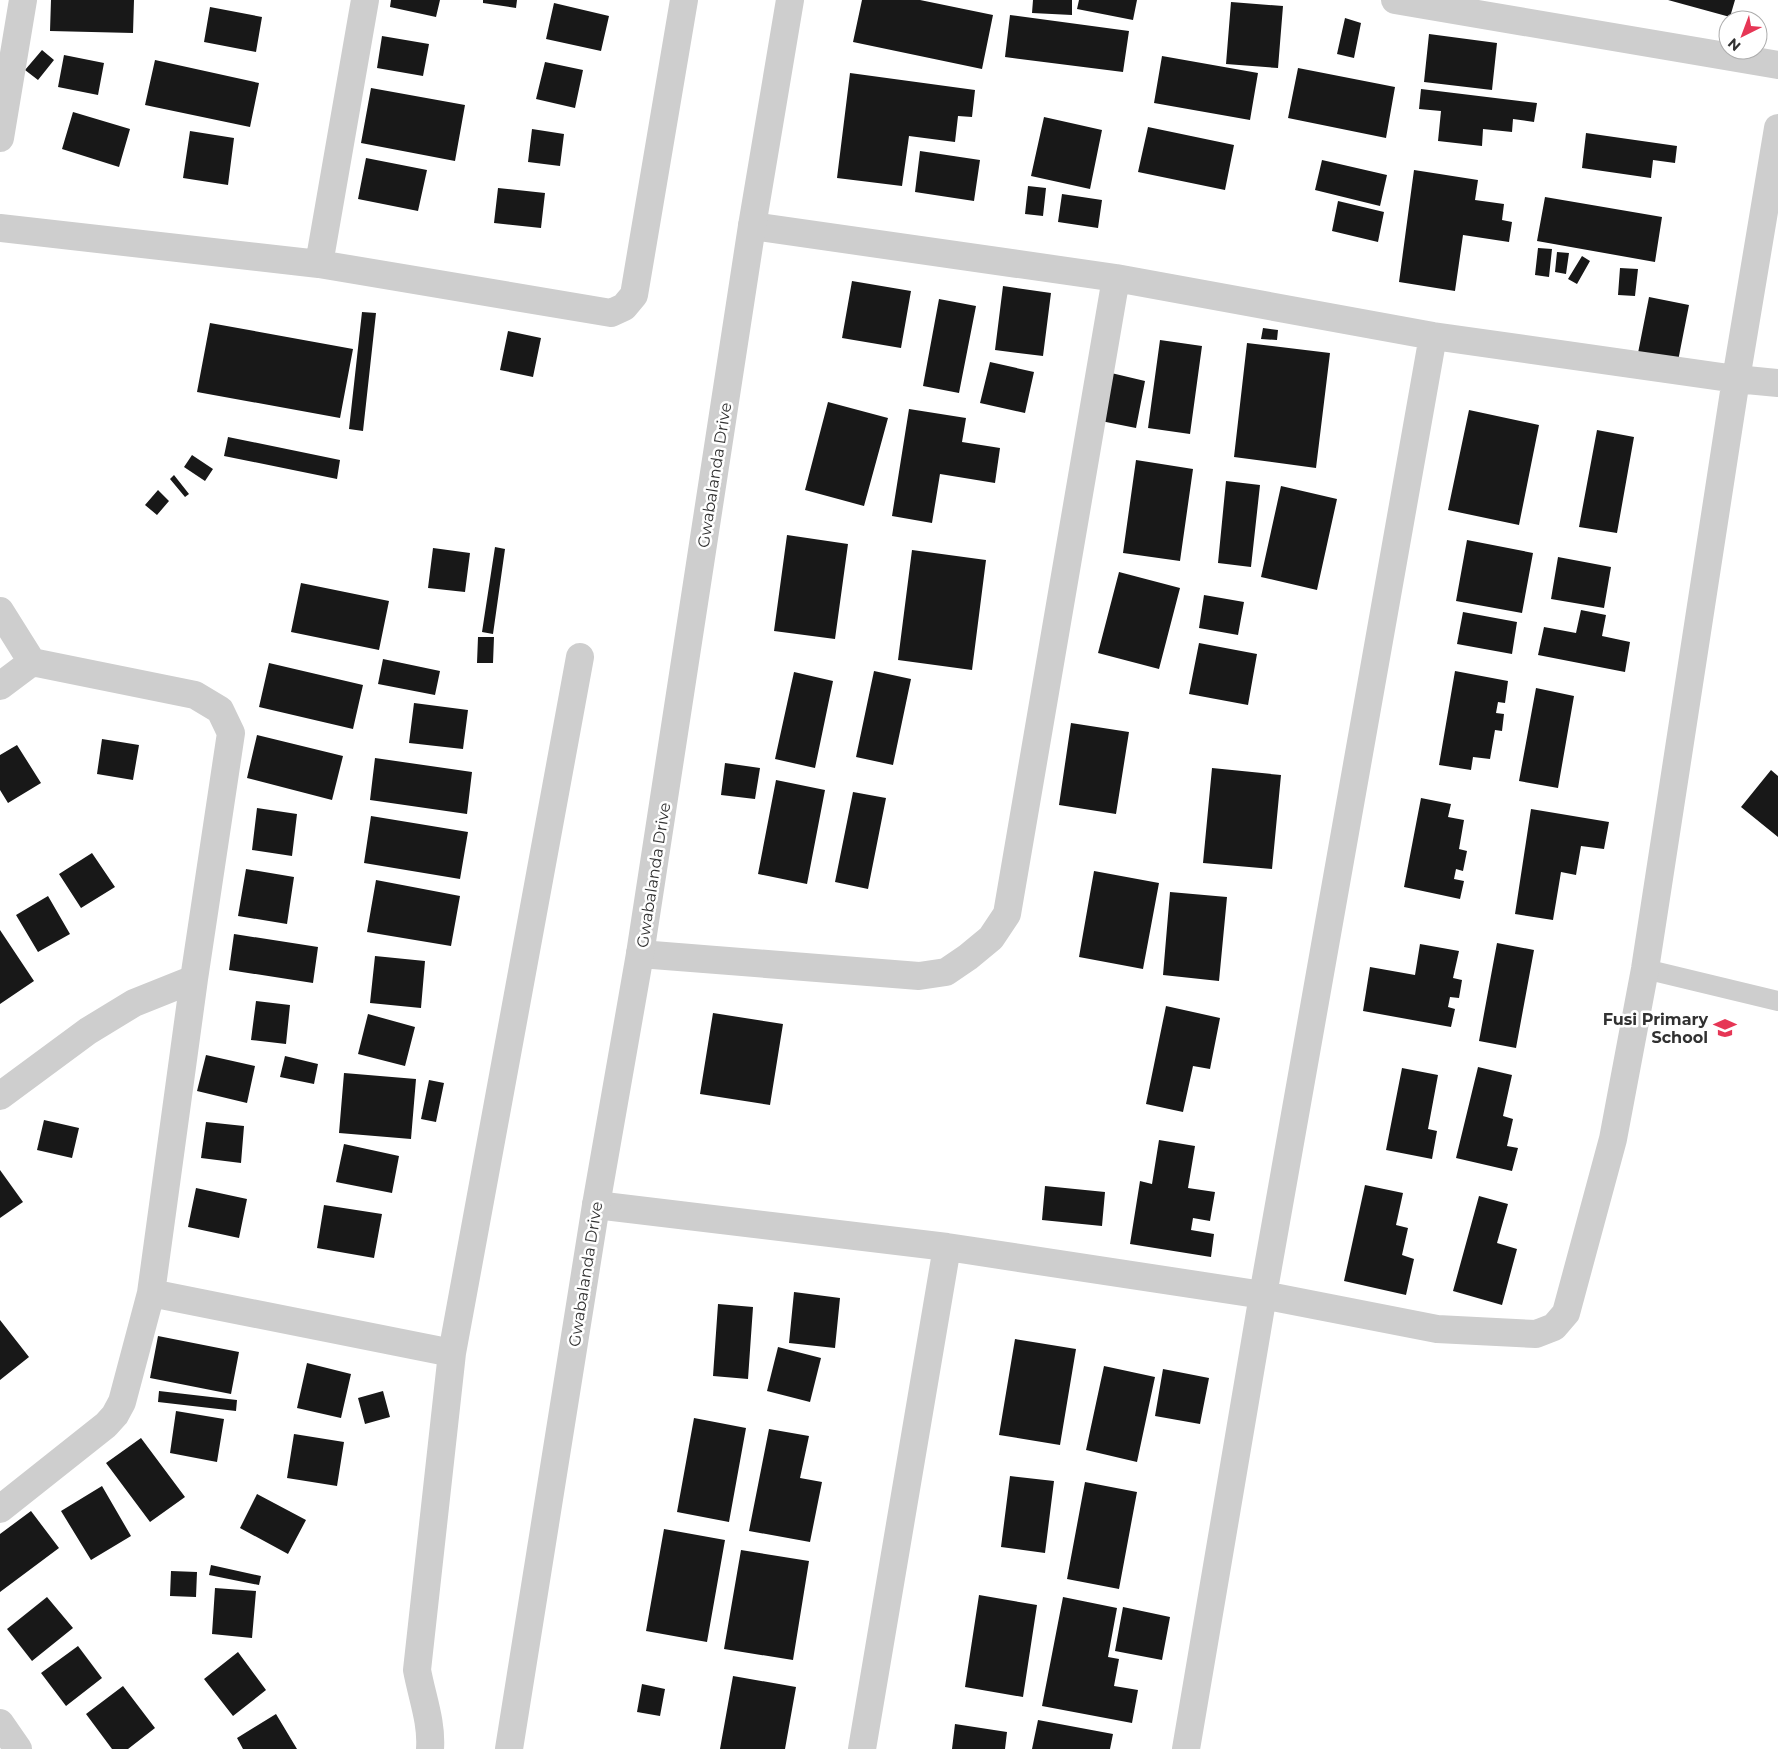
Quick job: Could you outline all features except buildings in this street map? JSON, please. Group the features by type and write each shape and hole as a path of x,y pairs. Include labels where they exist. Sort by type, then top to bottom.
{"street":[{"path":"0,138 23,0"},
{"path":"319,264 364,0"},
{"path":"0,228 319,264 611,313 624,307 634,295 684,0"},
{"name":"Gwabalanda Drive","path":"509,1749 596,1205 640,954 752,226 790,0"},
{"path":"1395,0 1778,65"},
{"path":"596,1205 947,1247 1263,1295 1438,1329 1536,1334 1554,1327 1566,1313 1612,1139 1645,969 1736,379 1778,128"},
{"path":"752,226 1116,278 1434,336 1736,379 1778,383"},
{"path":"640,954 918,976 946,972 991,938 1007,914 1116,278"},
{"path":"1186,1749 1263,1295 1434,336"},
{"path":"0,611 32,662 195,695 220,710 231,732 194,979 151,1293 122,1402 116,1415 106,1426 0,1509"},
{"path":"430,1749 429,1722 421,1696 417,1670 452,1353 580,657"},
{"path":"0,686 32,662"},
{"path":"0,1096 88,1031 134,1003 194,979"},
{"path":"862,1749 947,1247"},
{"path":"151,1293 452,1353"},
{"path":"0,1723 18,1749"}],"lane":[{"path":"1645,969 1778,1001"}],"place":[{"name":"Fusi Primary School","path":"1725,1028"}]}
